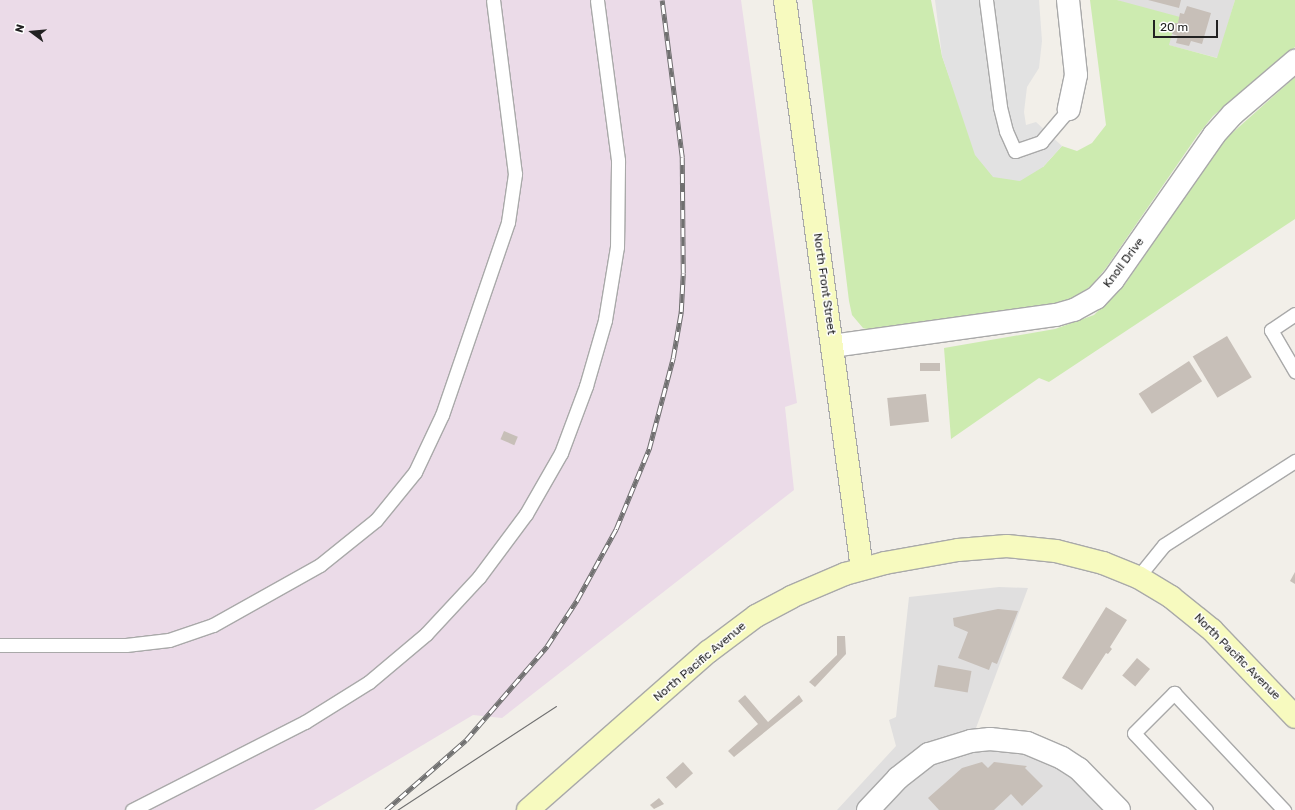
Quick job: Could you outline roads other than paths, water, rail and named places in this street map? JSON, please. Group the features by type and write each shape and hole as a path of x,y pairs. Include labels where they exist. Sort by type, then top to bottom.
{"main road":[{"name":"North Front Street","path":"785,0 862,569"},
{"name":"North Pacific Avenue","path":"528,810 739,628 791,597 862,569 933,553 1007,546 1056,550 1081,556 1138,577 1171,597 1212,630 1295,716"}],"street":[{"path":"1068,0 1076,75 1069,109"},
{"name":"Knoll Drive","path":"832,346 1056,315 1074,310 1096,298 1113,280 1214,135 1233,114 1295,62"},
{"path":"876,807 898,778 929,754 971,741 1009,739 1044,749 1062,758 1079,769 1119,810"}],"lane":[{"path":"0,645 126,645 169,640 213,625 320,565 376,520 415,472 442,414 508,222 515,174 493,0"},
{"path":"132,810 305,722 368,682 426,634 479,577 526,514 557,459 586,386 605,320 617,247 618,160 597,0"},
{"path":"986,0 1000,107 1006,131 1015,150 1041,142 1069,109"},
{"path":"1295,314 1271,330 1295,371"},
{"path":"1138,577 1164,545 1295,461"},
{"path":"1206,810 1134,733 1174,693 1284,810"}],"tram line":[{"path":"397,810 556,706"}],"railway":[{"path":"386,810 466,740 547,646 577,600 616,529 649,449 673,358 681,312 683,273 682,157 662,0"}]}
